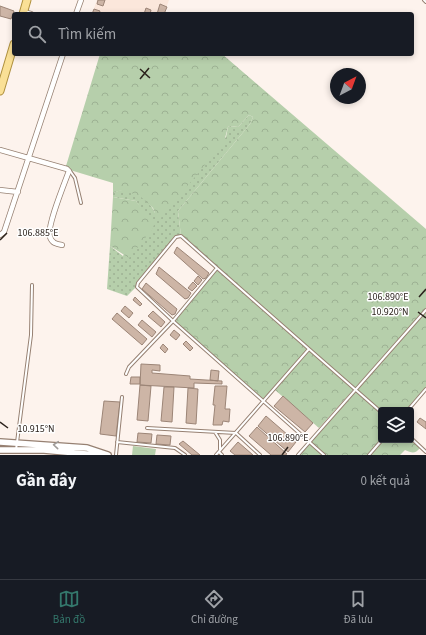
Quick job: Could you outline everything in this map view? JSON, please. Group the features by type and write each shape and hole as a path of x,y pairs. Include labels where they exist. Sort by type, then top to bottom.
{"main road":[{"path":"23,12 27,0"},
{"path":"0,91 12,51"}],"street":[{"path":"77,12 81,0"},
{"path":"0,235 4,232 30,158 62,56"},
{"path":"0,150 66,168 69,171 49,228 50,238 54,244 62,245"},
{"path":"0,190 18,192"},
{"path":"0,442 87,448 107,455"},
{"path":"0,450 97,455"}],"lane":[{"path":"69,171 72,172 76,178 81,203"},
{"path":"324,455 263,402 137,287 138,283 176,237 180,236 378,409"},
{"path":"126,374 129,367 173,321 217,268"},
{"path":"16,451 31,335 32,286"},
{"path":"298,455 426,310"},
{"path":"216,455 309,349"},
{"path":"411,407 426,389"},
{"path":"116,455 122,397"},
{"path":"147,428 236,433 260,455"},
{"path":"215,432 220,440 220,451 222,455"},
{"path":"414,441 426,452"},
{"path":"118,442 175,448 185,455"},
{"path":"369,455 379,443"}],"shaded area":[{"path":"97,0 169,0 165,12 93,12"}],"green space":[{"path":"99,56 224,56 426,229 426,308 355,388 181,236 178,211 250,124 253,117 249,115 238,127 228,127 224,142 160,219 156,216 153,208 140,196 122,190 113,193 113,183 70,170 66,166"},
{"path":"249,115 253,117 250,124 178,211 181,236 175,236 137,283 136,287 127,296 107,289 110,246 123,256 143,212 136,201 113,197 113,193 120,190 127,190 137,193 150,204 155,213 226,137 228,127 238,127"},
{"path":"113,197 136,201 154,225 151,231 129,258 110,246"},
{"path":"217,269 308,349 263,401 174,321"},
{"path":"426,311 426,387 409,407 378,407 378,408 356,389"},
{"path":"309,350 354,389 319,428 275,390"},
{"path":"355,390 378,410 378,443 368,455 325,455 310,442"},
{"path":"309,443 322,455 299,455"},
{"path":"380,443 414,443 420,448 413,452 405,450 400,455 370,455"},
{"path":"133,446 156,449 155,455 132,455"}],"building":[{"path":"98,0 105,0 103,6 97,4"},
{"path":"160,4 167,7 165,12 158,12"},
{"path":"0,6 14,11 12,12 11,19 0,16"},
{"path":"146,8 151,10 150,12 145,12"},
{"path":"94,9 100,11 100,12 93,12"},
{"path":"177,247 209,273 206,278 203,279 174,253"},
{"path":"159,267 191,293 188,298 185,299 156,274"},
{"path":"198,276 202,280 198,285 194,281"},
{"path":"193,282 197,286 192,291 188,288"},
{"path":"146,283 177,309 175,314 172,315 142,289"},
{"path":"135,297 142,304 140,306 133,300"},
{"path":"125,306 133,313 129,318 121,311"},
{"path":"153,311 165,322 161,327 148,316"},
{"path":"117,313 147,339 142,345 112,319"},
{"path":"142,320 156,332 152,337 138,325"},
{"path":"174,330 180,335 176,340 170,335"},
{"path":"186,341 193,348 190,351 183,344"},
{"path":"163,344 168,349 165,353 160,348"},
{"path":"141,364 160,365 160,371 152,370 152,373 190,376 190,379 222,381 222,384 194,383 194,388 140,385"},
{"path":"211,370 219,371 218,381 210,380"},
{"path":"131,377 140,377 140,384 130,384"},
{"path":"140,385 151,386 148,421 137,420"},
{"path":"215,386 227,386 225,409 230,409 229,422 223,421 222,425 213,425"},
{"path":"164,387 174,387 172,422 161,421"},
{"path":"188,388 198,389 196,424 186,423"},
{"path":"283,396 313,423 305,432 274,406"},
{"path":"104,401 120,402 116,436 100,434"},
{"path":"266,416 296,442 288,452 258,426"},
{"path":"420,418 426,422 426,429 417,422"},
{"path":"257,427 287,454 271,455 249,436"},
{"path":"138,433 152,434 151,443 137,442"},
{"path":"157,435 171,436 170,445 156,444"},
{"path":"183,441 200,455 192,455 179,444"},
{"path":"238,442 253,455 235,455 230,451"}]}
